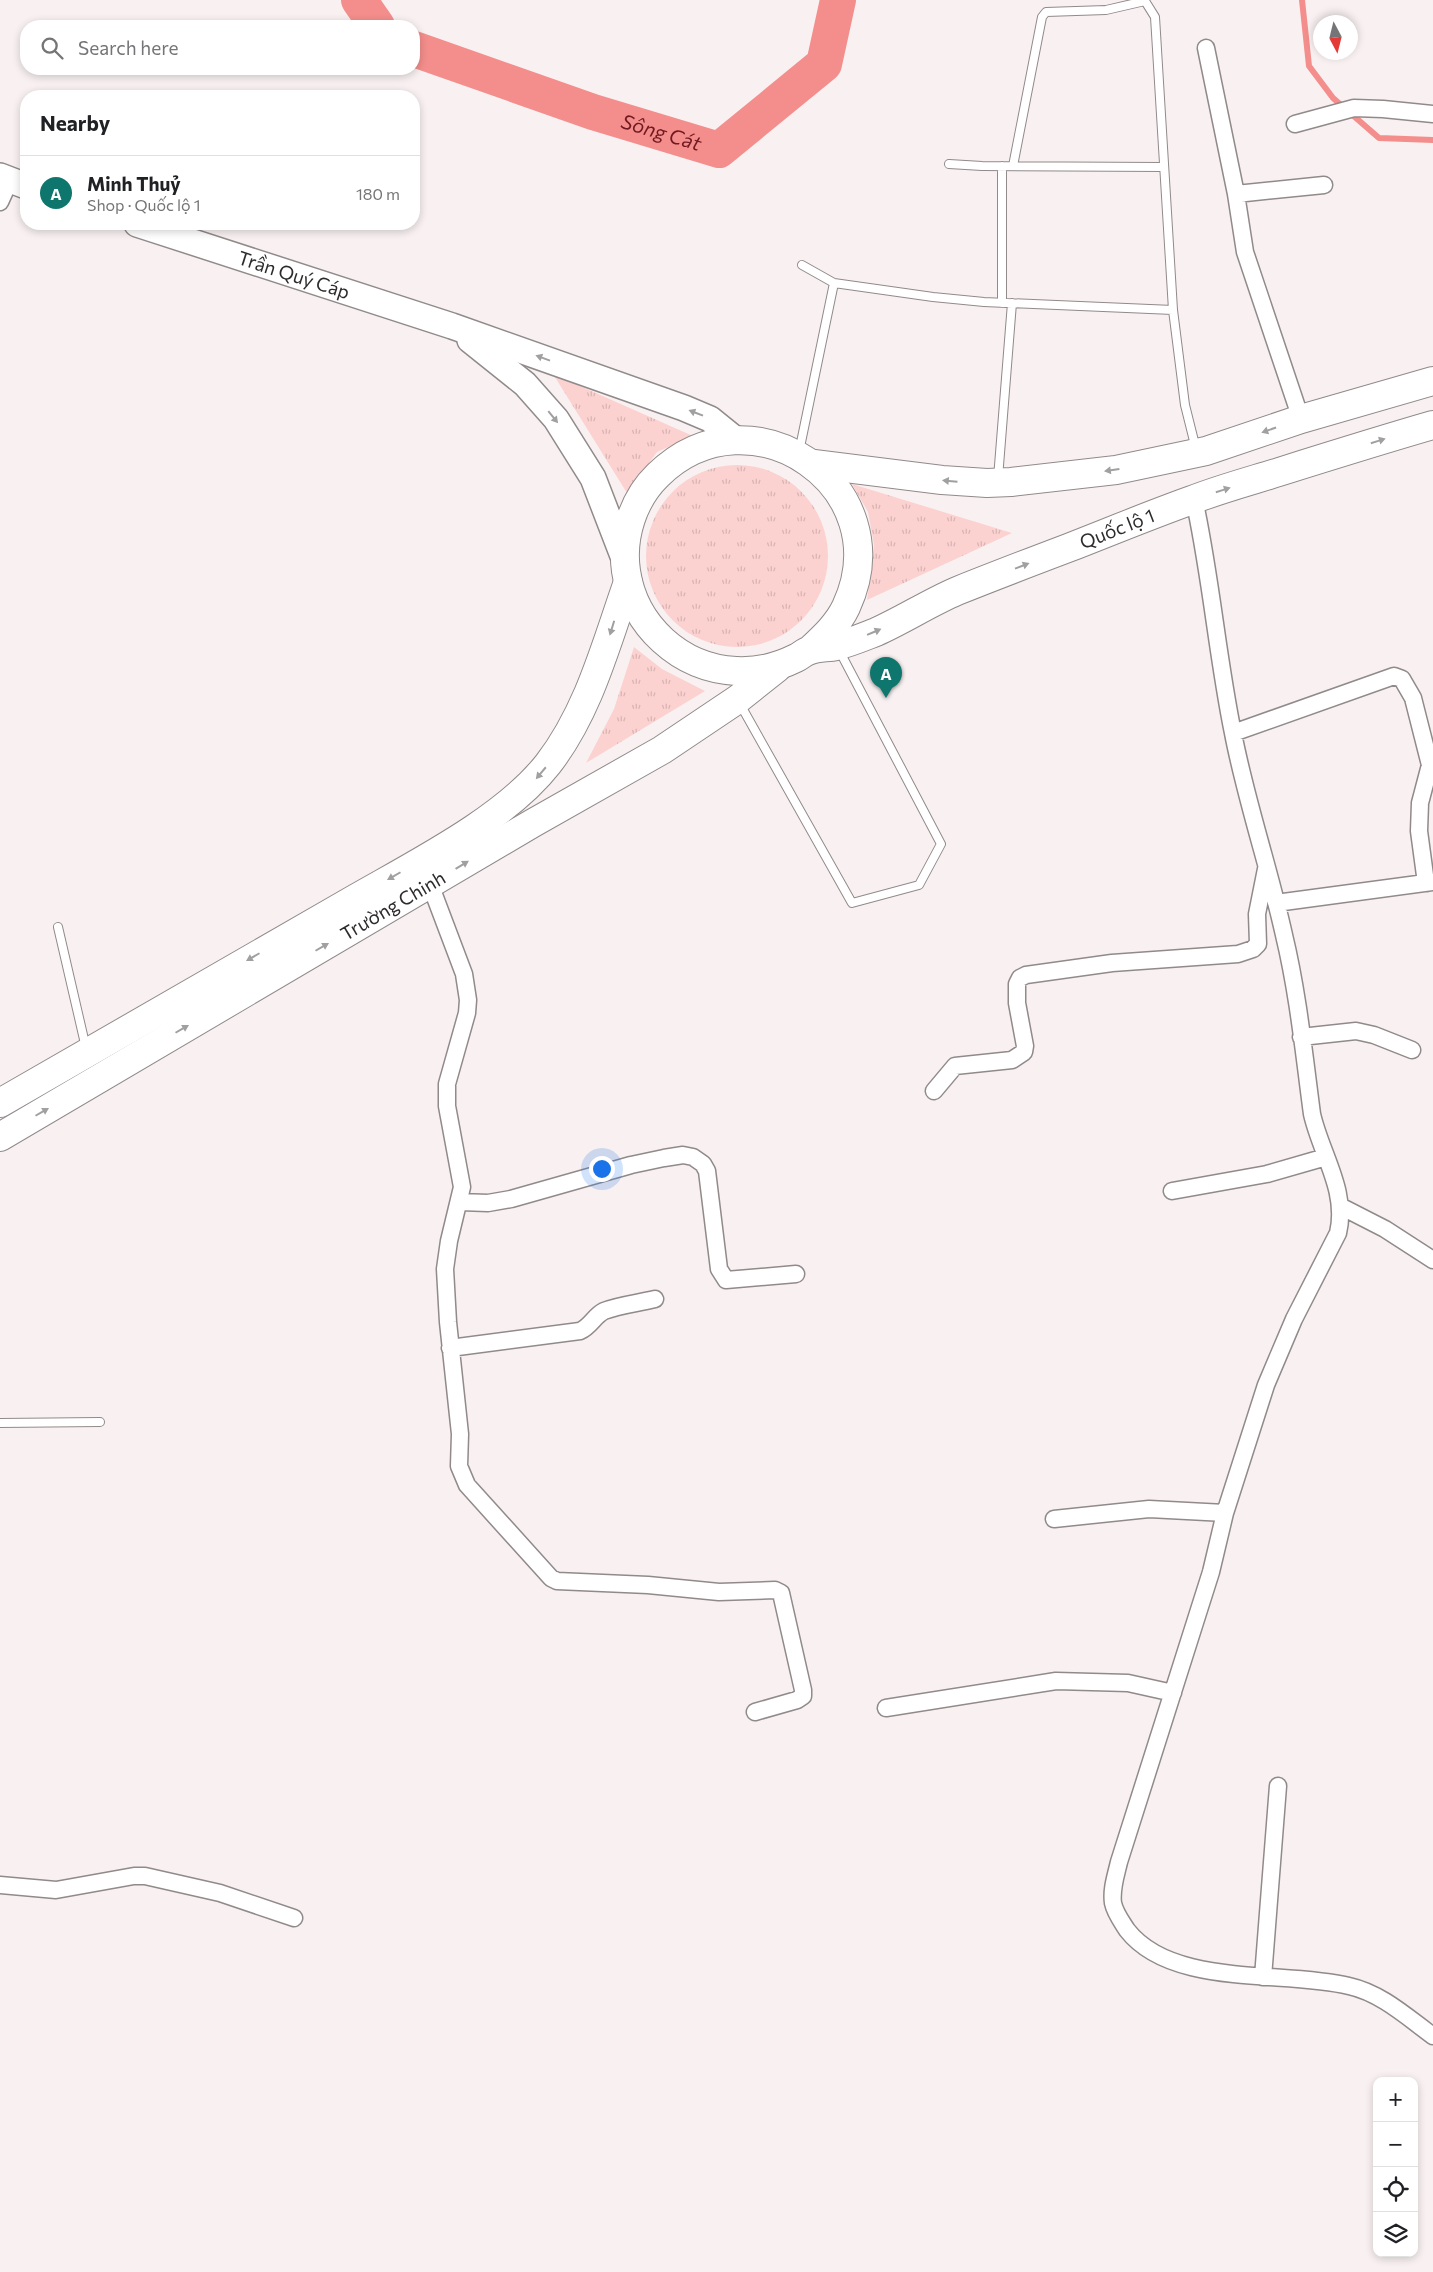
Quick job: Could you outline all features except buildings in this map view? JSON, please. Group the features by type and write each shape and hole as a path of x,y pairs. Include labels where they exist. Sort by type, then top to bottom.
{"highway":[{"path":"806,459 833,483 847,506 856,531 858,558 854,584 845,609 830,632 810,650 781,665 760,670 738,672 716,669 695,662 676,652 659,638 645,622 634,602 626,571 626,538 632,516 641,496 655,477 672,462 692,451 713,443 736,440 768,442 806,459 942,480 997,483 1116,470 1198,454 1301,419 1433,381"},
{"name":"Quốc lộ 1","path":"810,650 837,646 875,632 954,592 1194,499 1433,425"},
{"name":"Trường Chinh","path":"0,1103 445,846 504,805 534,781 568,735 590,688 626,571"},
{"name":"Trường Chinh","path":"0,1137 662,750 738,699 781,665"}],"main road":[{"name":"Trần Quý Cáp","path":"156,230 452,326 710,418 736,440"},
{"name":"Trần Quý Cáp","path":"452,326 526,384 556,419 593,478 626,571"}],"street":[{"path":"1206,48 1236,194 1245,252 1301,419"},
{"path":"1295,124 1354,108 1433,114"},
{"path":"1236,194 1324,185"},
{"path":"1194,499 1204,542 1212,617 1233,733 1249,805 1267,865 1285,937 1312,1114 1339,1193 1341,1220 1338,1233 1294,1319 1266,1385 1225,1513 1211,1572 1119,1862 1113,1892 1114,1904 1121,1920 1136,1941 1172,1962 1264,1977 1341,1984 1378,1997 1433,2036"},
{"path":"1233,733 1394,676 1402,679 1412,698 1430,765 1420,803 1419,830 1430,883 1276,903"},
{"path":"934,1091 955,1066 1012,1060 1024,1052 1025,1046 1016,991 1020,978 1026,975 1112,963 1238,954 1253,950 1258,944 1257,914 1267,865"},
{"path":"430,884 464,974 468,1000 467,1013 447,1084 447,1106 462,1187 460,1202 449,1242 445,1269 450,1348 460,1434 459,1466 461,1476 466,1485 551,1578 557,1581 648,1585 691,1591 719,1592 756,1589 775,1590 781,1593 801,1681 802,1696 797,1700 755,1712"},
{"path":"1301,1037 1356,1030 1412,1050"},
{"path":"460,1202 488,1204 631,1165 683,1155 693,1157 703,1164 707,1171 719,1269 726,1280 796,1274"},
{"path":"1172,1191 1267,1174 1326,1157"},
{"path":"1340,1206 1385,1229 1433,1260"},
{"path":"450,1348 580,1331 588,1328 596,1316 604,1311 655,1299"},
{"path":"1054,1519 1149,1509 1225,1513"},
{"path":"886,1708 1056,1681 1128,1683 1173,1693"},
{"path":"1264,1977 1278,1786"},
{"path":"0,1885 56,1890 134,1876 145,1876 220,1894 294,1918"}],"lane":[{"path":"1014,166 1042,17 1046,12 1106,10 1145,1 1155,17 1163,167 1174,310 1185,405 1189,427 1198,454"},
{"path":"949,164 1163,167"},
{"path":"1002,166 1002,303"},
{"path":"802,265 834,282 933,297 1002,303 1174,310"},
{"path":"806,459 834,282"},
{"path":"997,483 1012,303"},
{"path":"738,699 852,902 919,885 941,844 837,646"},
{"path":"58,927 87,1053"},
{"path":"0,1423 100,1422"}],"green space":[{"path":"553,374 693,436 657,452 627,493"},
{"path":"737,465 755,467 772,472 801,492 821,521 826,538 828,556 826,574 821,591 801,620 772,640 755,645 737,647 719,645 702,640 673,620 653,591 648,574 646,556 648,538 653,521 673,492 702,472 719,467"},
{"path":"852,484 1012,533 867,600 874,545 868,512"},
{"path":"634,647 662,669 705,691 586,763 614,709"}],"waterway":[{"name":"Sông Cát","path":"359,0 373,20"},
{"name":"Sông Cát","path":"420,51 593,112 719,150 824,64 838,0"},
{"path":"1302,0 1309,66 1333,98 1379,138 1433,140"}],"place":[{"name":"Minh Thuỷ","path":"886,698"}]}
